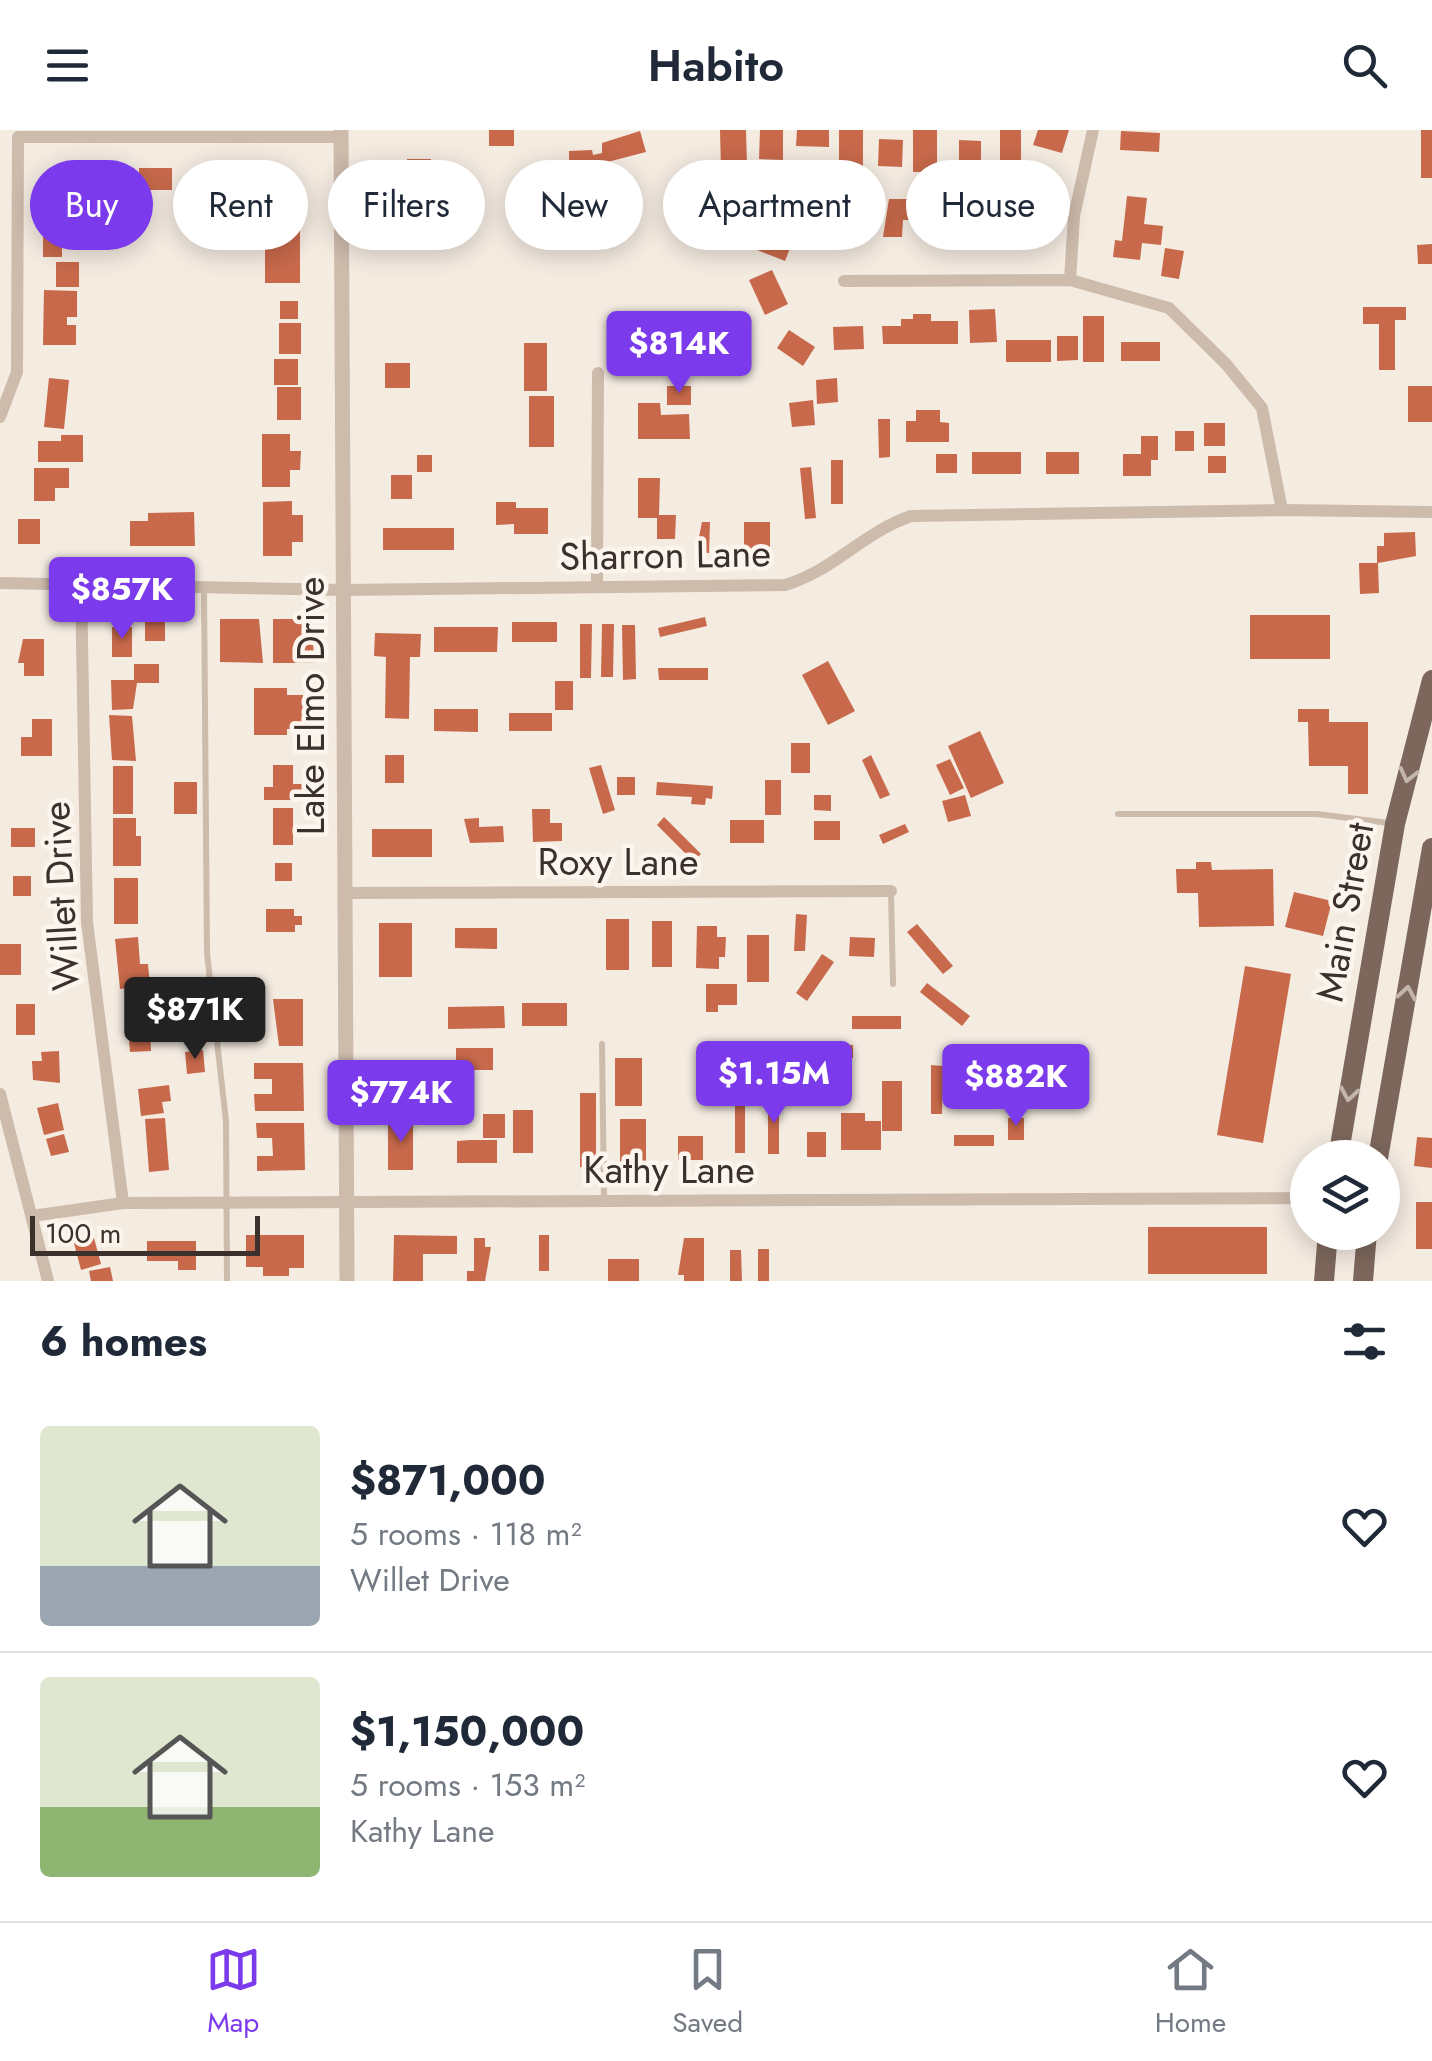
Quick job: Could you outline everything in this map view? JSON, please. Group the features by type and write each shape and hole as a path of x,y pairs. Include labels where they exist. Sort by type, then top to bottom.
{"main road":[{"name":"Main Street","path":"1341,1140 1395,824 1432,680"},
{"name":"Main Street","path":"1381,1140 1432,848"},
{"path":"1324,1281 1327,1250"},
{"path":"1363,1281 1366,1250"}],"street":[{"path":"1070,280 1074,216 1093,130"},
{"path":"0,417 16,372 18,138 341,134"},
{"name":"Lake Elmo Drive","path":"341,134 347,1281"},
{"path":"844,281 1070,280 1169,308 1226,364 1262,408 1282,510"},
{"path":"596,586 598,373"},
{"name":"Sharron Lane","path":"0,584 344,590 786,585 814,577 880,526 910,516 1282,510 1432,512"},
{"name":"Willet Drive","path":"81,584 87,922 122,1204"},
{"name":"Roxy Lane","path":"344,893 891,891"},
{"path":"0,1094 48,1281"},
{"name":"Kathy Lane","path":"32,1216 122,1204 227,1202 1290,1198"}],"lane":[{"path":"204,587 207,953 226,1121 227,1281"},
{"path":"1118,814 1317,814 1395,824"},
{"path":"891,891 893,984"},
{"path":"602,1044 604,1200"}],"building":[{"path":"489,130 514,130 514,146 489,146"},
{"path":"720,130 746,130 747,160 721,160"},
{"path":"760,130 783,130 783,160 759,159"},
{"path":"797,130 829,130 829,147 796,146"},
{"path":"839,130 863,130 863,160 839,160"},
{"path":"913,130 937,130 937,160 913,160"},
{"path":"1000,130 1021,130 1021,160 1000,160"},
{"path":"1038,130 1069,130 1062,153 1033,145"},
{"path":"1421,130 1432,130 1432,178 1421,178"},
{"path":"640,131 646,152 615,160 569,160 569,151 602,153 602,143"},
{"path":"1121,131 1160,133 1159,152 1120,150"},
{"path":"879,139 903,140 902,167 886,166 886,160 878,160"},
{"path":"959,140 981,141 981,160 959,160"},
{"path":"153,168 172,168 172,190 153,190"},
{"path":"1127,196 1147,198 1144,224 1163,226 1161,245 1142,243 1140,260 1113,257 1115,240 1122,241"},
{"path":"889,199 906,199 902,237 886,237"},
{"path":"1432,244 1432,264 1418,264 1417,245"},
{"path":"1165,248 1184,251 1179,279 1161,276"},
{"path":"43,250 62,250 62,257 43,257"},
{"path":"265,250 300,250 300,283 265,283"},
{"path":"757,250 789,250 785,261"},
{"path":"56,262 79,262 79,287 56,287"},
{"path":"772,270 788,304 765,315 749,280"},
{"path":"44,290 77,291 77,317 67,317 67,325 76,325 76,345 43,345"},
{"path":"280,301 298,301 298,319 280,319"},
{"path":"1363,307 1406,307 1406,320 1395,320 1395,370 1379,370 1379,324 1363,324"},
{"path":"995,309 997,342 970,343 969,310"},
{"path":"913,314 931,314 931,321 958,321 958,344 883,344 882,326 901,326 901,319 913,319"},
{"path":"1083,316 1104,316 1104,362 1083,362"},
{"path":"279,323 301,323 301,354 279,354"},
{"path":"863,326 864,349 834,350 833,327"},
{"path":"789,330 815,347 803,366 777,348"},
{"path":"1057,336 1078,336 1078,360 1057,361"},
{"path":"1006,340 1051,340 1051,362 1006,362"},
{"path":"1121,342 1160,342 1160,361 1121,361"},
{"path":"524,343 547,343 547,391 524,391"},
{"path":"274,359 298,359 298,385 274,385"},
{"path":"385,363 410,363 410,388 385,388"},
{"path":"49,378 69,380 64,429 44,427"},
{"path":"837,378 838,402 817,404 816,380"},
{"path":"667,386 691,386 691,405 667,405"},
{"path":"1408,386 1432,386 1432,422 1408,422"},
{"path":"277,387 301,387 301,420 277,420"},
{"path":"529,396 554,396 554,447 529,447"},
{"path":"813,400 815,425 792,427 789,403"},
{"path":"638,403 660,403 661,415 689,414 690,439 638,439"},
{"path":"916,410 940,410 940,422 949,423 949,442 906,442 906,421 916,421"},
{"path":"878,419 890,419 890,457 879,458"},
{"path":"1204,423 1225,423 1225,446 1204,446"},
{"path":"1175,431 1194,431 1194,451 1175,451"},
{"path":"262,434 290,434 290,451 301,451 300,470 290,470 290,487 262,487"},
{"path":"61,435 83,435 83,462 38,462 38,441 61,441"},
{"path":"1141,436 1158,436 1158,460 1151,460 1151,476 1123,476 1123,454 1141,454"},
{"path":"972,452 1021,452 1021,474 972,474"},
{"path":"1046,452 1079,452 1079,474 1046,474"},
{"path":"936,454 957,454 957,473 936,473"},
{"path":"417,455 432,455 432,472 417,472"},
{"path":"1208,456 1226,456 1226,473 1208,473"},
{"path":"831,460 843,460 843,504 831,504"},
{"path":"811,467 816,518 805,519 800,468"},
{"path":"34,468 69,468 69,488 55,488 55,501 34,501"},
{"path":"391,475 412,475 412,499 391,499"},
{"path":"638,478 660,478 659,515 676,515 675,539 657,539 657,518 638,518"},
{"path":"292,501 292,515 303,515 303,542 292,542 292,556 263,556 263,502"},
{"path":"496,502 516,502 516,508 548,508 548,534 514,534 514,524 496,525"},
{"path":"194,512 195,546 130,546 130,521 148,521 148,513"},
{"path":"18,519 40,519 40,544 18,544"},
{"path":"702,522 710,522 709,553 696,552"},
{"path":"744,522 770,522 770,549 744,549"},
{"path":"383,528 454,528 454,550 383,550"},
{"path":"1415,532 1416,556 1378,563 1379,593 1360,594 1359,563 1377,563 1377,546 1384,546 1384,533"},
{"path":"1250,615 1330,615 1330,659 1250,659"},
{"path":"145,616 165,616 165,641 145,641"},
{"path":"705,617 707,626 660,637 658,628"},
{"path":"220,619 259,619 263,663 220,662"},
{"path":"273,619 310,619 315,663 273,663"},
{"path":"512,622 557,622 557,642 512,642"},
{"path":"580,624 592,624 591,678 580,678"},
{"path":"602,624 614,624 613,677 601,677"},
{"path":"622,625 635,625 636,679 623,680"},
{"path":"112,627 132,627 132,657 112,657"},
{"path":"434,627 498,627 497,652 434,652"},
{"path":"375,633 421,634 420,657 410,657 409,719 385,718 386,657 374,656"},
{"path":"23,639 44,639 44,676 24,676 24,663 18,663"},
{"path":"828,661 855,711 828,725 802,675"},
{"path":"134,664 159,664 159,683 137,683 133,709 112,710 111,680 134,680"},
{"path":"658,668 708,668 708,680 659,680"},
{"path":"555,681 573,681 573,710 555,710"},
{"path":"254,688 287,688 287,695 303,695 303,729 287,729 287,735 254,735"},
{"path":"434,709 478,709 478,732 434,731"},
{"path":"1298,709 1329,709 1329,722 1368,722 1368,794 1348,794 1348,766 1309,766 1308,722 1298,722"},
{"path":"509,713 552,713 552,731 509,731"},
{"path":"109,715 132,716 136,761 112,760"},
{"path":"32,719 52,719 52,756 21,756 21,737 32,737"},
{"path":"980,731 1004,783 971,798 948,746"},
{"path":"791,743 810,743 810,773 791,773"},
{"path":"385,755 404,755 404,783 385,783"},
{"path":"871,755 890,795 880,799 862,760"},
{"path":"950,759 964,788 950,795 936,765"},
{"path":"273,765 293,765 293,784 308,784 308,800 264,800 264,787 273,787"},
{"path":"601,765 615,810 603,814 589,768"},
{"path":"113,766 133,766 133,814 113,814"},
{"path":"617,777 635,777 635,795 617,795"},
{"path":"765,780 781,780 781,815 765,815"},
{"path":"174,782 197,782 197,814 174,814"},
{"path":"657,782 713,786 712,799 706,798 705,805 691,804 692,797 656,795"},
{"path":"814,795 831,795 831,811 814,810"},
{"path":"965,795 971,816 948,822 942,801"},
{"path":"273,808 293,808 293,845 273,845"},
{"path":"532,809 550,809 550,823 562,823 562,841 533,842"},
{"path":"664,817 701,854 693,861 657,825"},
{"path":"113,818 136,818 136,836 141,836 141,866 113,866"},
{"path":"479,818 479,827 503,826 504,842 470,843 464,819"},
{"path":"730,820 764,820 764,843 730,843"},
{"path":"814,821 840,821 840,840 814,840"},
{"path":"905,824 909,832 883,844 879,835"},
{"path":"11,828 35,828 35,847 11,847"},
{"path":"372,829 432,829 432,857 372,857"},
{"path":"1196,862 1211,862 1212,870 1273,869 1274,926 1199,927 1198,893 1177,893 1176,869 1196,869"},
{"path":"275,863 292,863 292,881 275,881"},
{"path":"13,876 31,876 31,896 13,896"},
{"path":"114,878 138,878 138,924 114,924"},
{"path":"1294,892 1332,901 1323,936 1285,927"},
{"path":"266,909 294,909 294,916 302,916 302,925 295,925 295,932 266,932"},
{"path":"796,914 807,915 805,951 794,951"},
{"path":"606,919 629,919 629,970 606,970"},
{"path":"652,921 672,921 672,967 652,967"},
{"path":"379,923 412,923 412,977 379,977"},
{"path":"917,924 953,966 943,974 907,932"},
{"path":"697,926 717,926 717,937 726,937 725,957 719,957 719,969 696,968"},
{"path":"455,928 497,928 497,949 455,948"},
{"path":"747,935 769,935 769,982 747,982"},
{"path":"138,937 140,964 148,964 150,986 120,989 115,939"},
{"path":"850,937 875,938 874,957 849,956"},
{"path":"0,944 21,944 21,975 0,975"},
{"path":"822,954 834,962 807,1001 796,993"},
{"path":"1245,966 1291,974 1263,1143 1217,1135"},
{"path":"927,983 970,1016 962,1026 920,992"},
{"path":"706,984 737,984 737,1005 718,1005 718,1012 706,1012"},
{"path":"199,986 203,1009 181,1012 178,989"},
{"path":"273,999 303,999 303,1046 279,1046"},
{"path":"522,1003 567,1003 567,1026 522,1026"},
{"path":"16,1004 35,1004 35,1035 16,1035"},
{"path":"504,1006 505,1028 448,1029 448,1007"},
{"path":"852,1016 901,1016 901,1029 852,1029"},
{"path":"150,1025 151,1051 130,1052 128,1027"},
{"path":"818,1045 853,1045 853,1058 846,1058 846,1066 818,1066"},
{"path":"456,1048 493,1048 493,1070 456,1070"},
{"path":"203,1050 205,1072 187,1074 185,1052"},
{"path":"59,1051 60,1083 33,1080 32,1061 42,1061 41,1052"},
{"path":"733,1052 753,1052 753,1075 733,1075"},
{"path":"615,1058 642,1058 642,1106 615,1106"},
{"path":"254,1063 303,1063 304,1111 255,1111 254,1094 272,1094 272,1079 254,1079"},
{"path":"931,1065 943,1066 942,1114 931,1114"},
{"path":"406,1067 432,1067 432,1083 421,1084 421,1112 406,1112"},
{"path":"882,1081 902,1081 902,1131 882,1131"},
{"path":"169,1085 171,1101 162,1102 164,1113 141,1116 138,1089"},
{"path":"580,1093 596,1093 596,1167 580,1167"},
{"path":"768,1099 779,1099 779,1154 768,1154"},
{"path":"58,1103 64,1130 44,1135 37,1108"},
{"path":"735,1106 745,1106 745,1153 735,1153"},
{"path":"513,1110 533,1110 533,1153 513,1153"},
{"path":"841,1113 865,1113 865,1121 881,1121 881,1150 841,1150"},
{"path":"483,1114 505,1114 505,1138 483,1138"},
{"path":"165,1118 169,1170 149,1172 145,1119"},
{"path":"1008,1118 1024,1118 1024,1140 1008,1140"},
{"path":"620,1119 646,1119 646,1169 620,1169"},
{"path":"388,1121 413,1121 413,1170 388,1170"},
{"path":"256,1123 304,1123 305,1170 257,1171 257,1156 273,1156 272,1138 257,1138"},
{"path":"807,1132 826,1132 826,1157 807,1157"},
{"path":"64,1134 69,1152 51,1156 46,1139"},
{"path":"954,1135 994,1135 994,1146 954,1146"},
{"path":"678,1136 703,1136 703,1160 678,1160"},
{"path":"1417,1137 1432,1138 1432,1168 1414,1166"},
{"path":"497,1140 497,1163 457,1163 457,1141"},
{"path":"1416,1202 1432,1202 1432,1249 1416,1249"},
{"path":"1148,1227 1267,1227 1267,1274 1148,1274"},
{"path":"246,1235 304,1235 304,1268 289,1268 289,1276 263,1276 263,1267 246,1267"},
{"path":"394,1235 457,1236 457,1254 423,1254 423,1281 393,1281"},
{"path":"539,1235 549,1235 549,1271 539,1271"},
{"path":"94,1238 101,1264 81,1270 74,1243"},
{"path":"474,1238 485,1238 485,1247 491,1247 485,1281 467,1281 467,1271 474,1271"},
{"path":"684,1238 704,1238 704,1281 684,1281 684,1275 678,1275"},
{"path":"147,1241 196,1241 196,1270 178,1270 178,1261 147,1261"},
{"path":"758,1249 769,1249 769,1281 758,1281"},
{"path":"730,1250 741,1250 742,1281 730,1281"},
{"path":"608,1259 639,1259 639,1281 608,1281"},
{"path":"110,1267 113,1281 91,1281 89,1271"}]}
